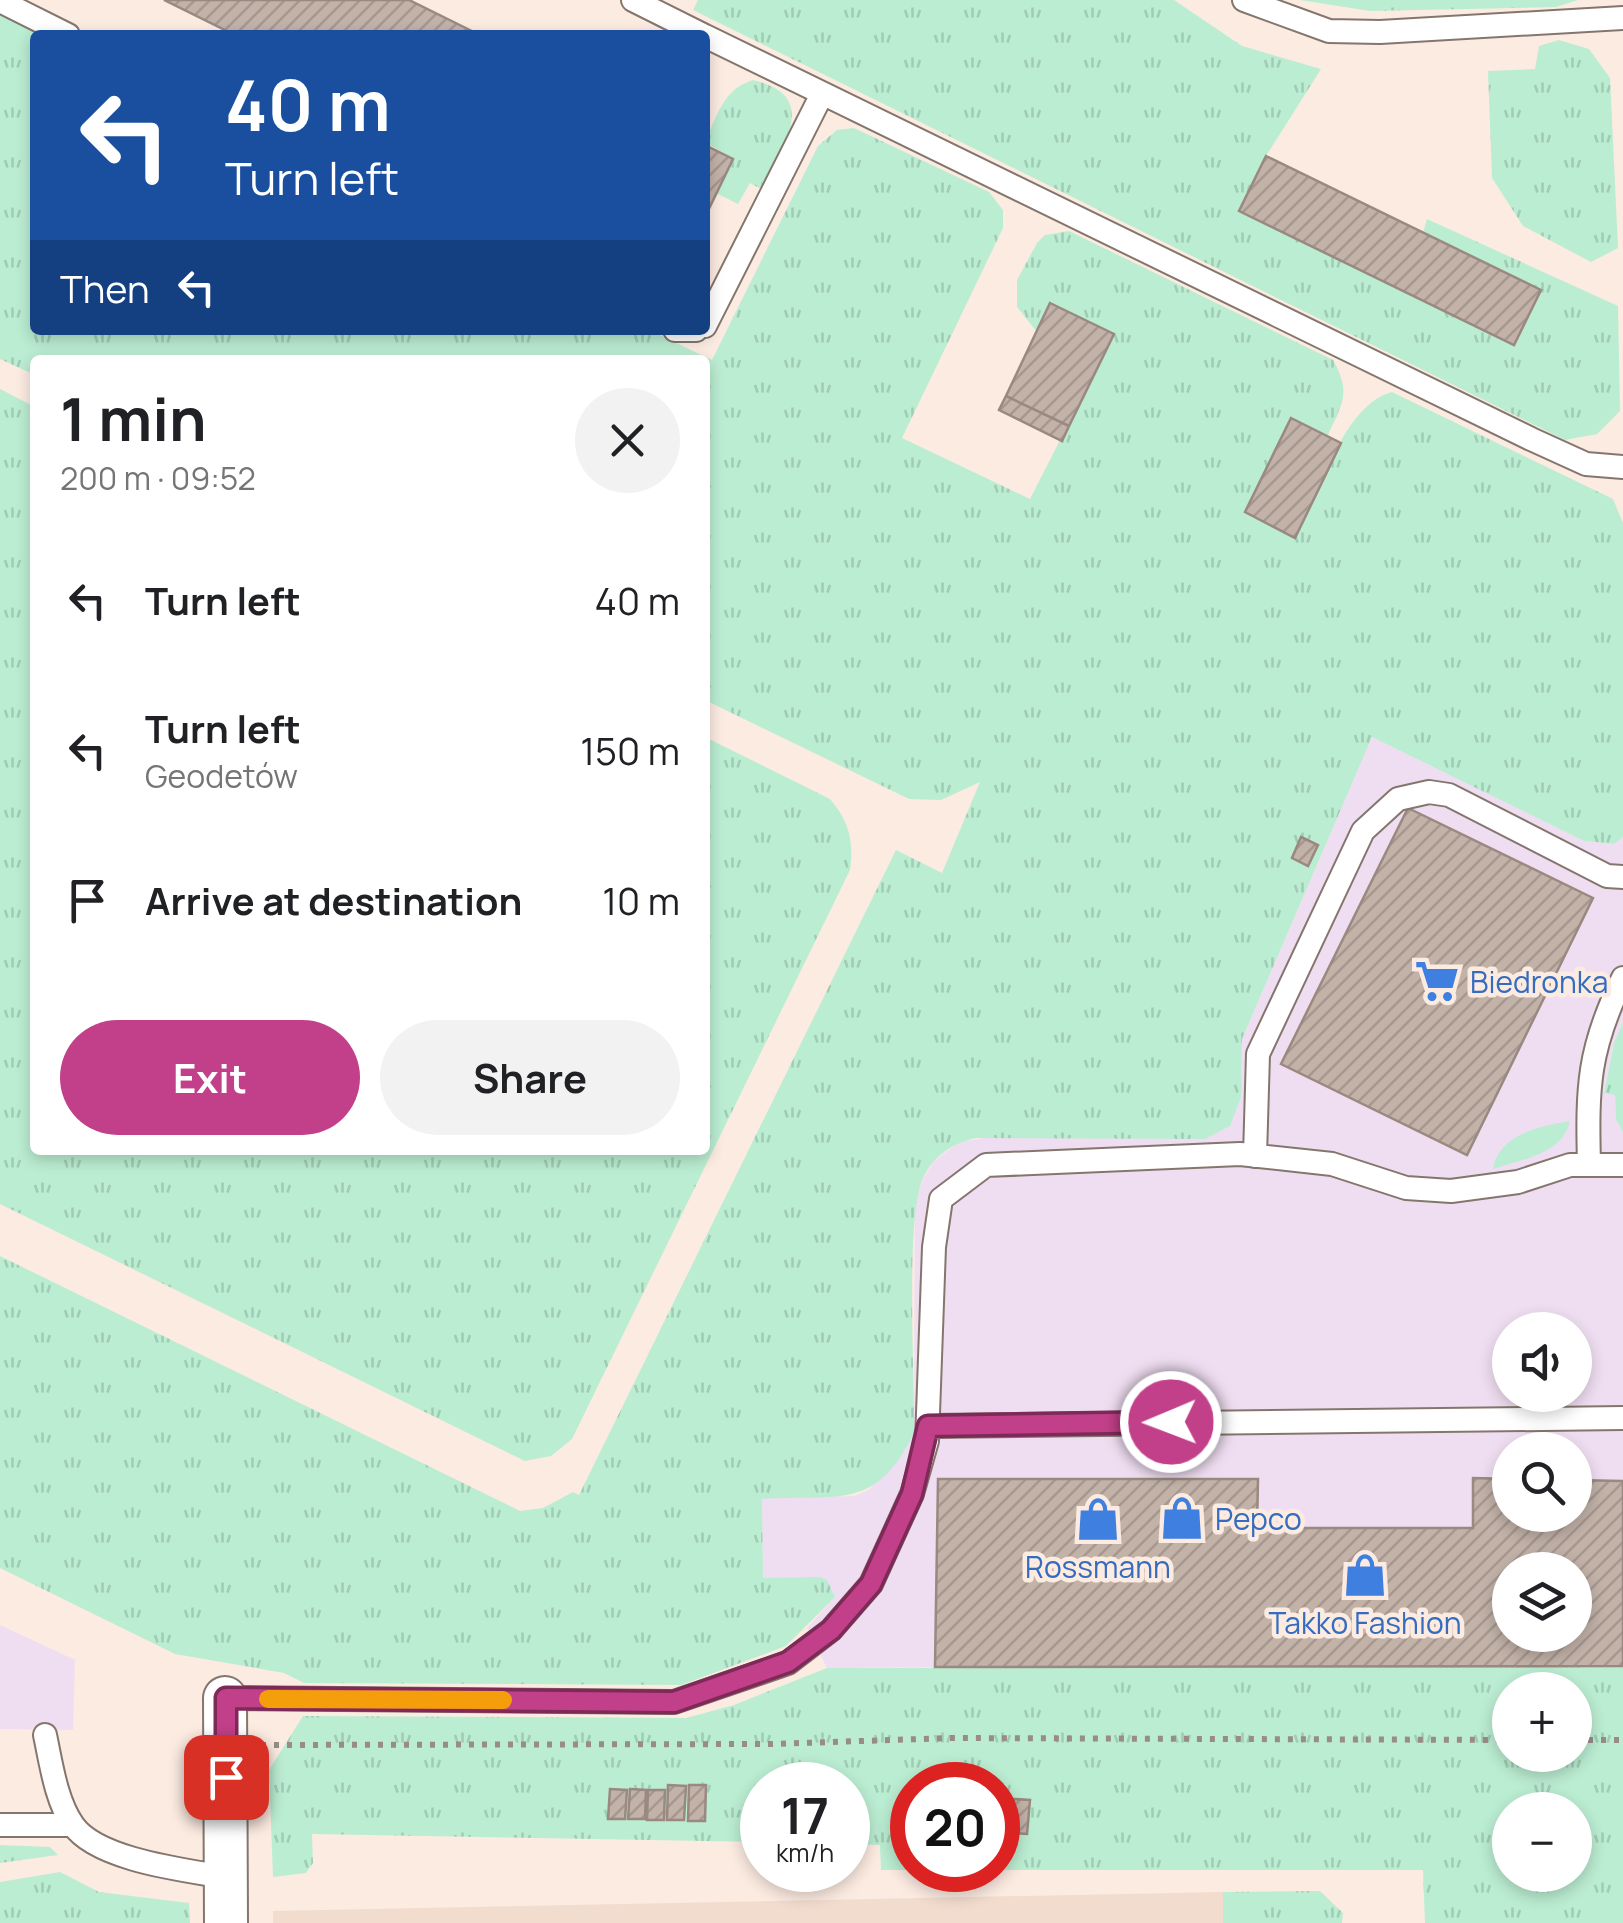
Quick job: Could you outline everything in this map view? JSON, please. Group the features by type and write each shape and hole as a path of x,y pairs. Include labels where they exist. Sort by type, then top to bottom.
{"street":[{"path":"226,1698 226,1923"}],"lane":[{"path":"633,0 694,30"},
{"path":"1244,0 1329,30 1380,32 1623,18"},
{"path":"0,2 58,30"},
{"path":"710,38 1531,439 1586,464 1623,466"},
{"path":"710,316 822,94"},
{"path":"1255,1156 1258,1054 1363,831 1398,799 1429,792 1450,796 1606,876 1623,878"},
{"path":"1589,1165 1590,1065 1602,1022 1623,978"},
{"path":"226,1698 674,1702 788,1662 831,1630 871,1584 912,1494 928,1426 934,1247 941,1199 986,1165 1255,1156 1332,1164 1406,1188 1450,1191 1518,1182 1570,1165 1623,1166"},
{"path":"928,1426 1623,1418"},
{"path":"44,1736 73,1825 98,1846 169,1868 225,1877"},
{"path":"0,1825 73,1825"}],"path":[{"path":"226,1744 1492,1740"},
{"path":"1592,1740 1623,1740"}],"shaded area":[{"path":"1372,737 1584,841 1613,844 1623,837 1623,1022 1614,1043 1604,1092 1615,1095 1616,1120 1623,1132 1623,1733 1592,1705 1592,1672 1492,1672 1492,1687 934,1667 827,1668 807,1628 835,1597 763,1578 762,1498 855,1496 870,1489 914,1432 915,1203 933,1162 959,1142 1241,1097 1242,1039"},
{"path":"0,1625 75,1660 73,1730 0,1729"},
{"path":"1223,1892 1223,1923 273,1923 273,1911"}],"green space":[{"path":"698,0 1174,0 1242,46 1321,69 1266,156 1240,210 1514,345 1540,290 1423,233 1427,219 1618,306 1620,411 1597,434 1565,440 693,10"},
{"path":"1300,0 1578,0 1556,7 1370,11"},
{"path":"0,13 35,30 30,30 30,335 660,335 702,355 30,355 30,373 0,359"},
{"path":"1559,40 1589,49 1610,78 1618,248 1591,262 1523,226 1492,178 1488,71 1535,69 1539,46"},
{"path":"753,80 774,88 787,98 792,111 786,141 761,189 750,183 738,204 716,193 733,159 710,145 710,131 728,97"},
{"path":"854,128 989,192 1003,210 1003,228 902,438 1030,499 1114,334 1051,303 1037,332 1017,307 1017,280 1037,243 1045,235 1069,231 1333,360 1342,382 1343,398 1327,437 1291,419 1245,511 1294,538 1346,433 1374,400 1392,392 1613,499 1623,523 1623,837 1614,844 1584,841 1372,737 1242,1039 1241,1097 1230,1126 1205,1139 976,1138 945,1152 927,1170 917,1198 914,1227 914,1432 900,1458 870,1487 834,1497 762,1499 763,1578 820,1577 827,1580 835,1597 786,1646 681,1685 304,1683 284,1673 175,1654 0,1568 0,1256 520,1511 543,1508 573,1492 579,1495 896,850 942,873 980,782 941,800 909,799 710,702 710,359 818,146 837,130"},
{"path":"0,389 30,404 30,1155 710,1155 710,739 830,799 846,823 850,870 572,1439 551,1456 525,1461 0,1204"},
{"path":"1623,1022 1623,1132 1616,1120 1615,1095 1604,1093 1614,1043"},
{"path":"1570,1121 1566,1132 1550,1148 1493,1169 1503,1147 1512,1140 1534,1129"},
{"path":"1623,1667 1623,1923 1425,1923 1423,1870 1020,1870 1020,1762 890,1762 890,1870 881,1870 880,1845 870,1845 870,1762 740,1762 740,1842 312,1834 313,1863 306,1873 273,1877 269,1770 303,1716 686,1718 734,1705 827,1668"},
{"path":"0,1845 50,1847 58,1855 0,1863"},
{"path":"60,1872 99,1892 189,1903 190,1923 0,1923 0,1882"},
{"path":"1320,1891 1343,1913 1342,1923 1223,1923 1223,1892"}],"building":[{"path":"164,0 409,0 470,30 225,30"},
{"path":"710,148 733,159 710,207"},
{"path":"1266,156 1541,290 1514,345 1239,211"},
{"path":"1050,303 1114,334 1069,426 1006,396"},
{"path":"1006,396 1069,426 1062,441 999,410"},
{"path":"1291,418 1341,443 1295,538 1245,512"},
{"name":"Biedronka","path":"1408,808 1593,898 1467,1155 1281,1064"},
{"path":"1301,837 1318,845 1308,866 1292,858"},
{"path":"1473,1478 1492,1479 1492,1532 1592,1532 1592,1480 1623,1481 1623,1666 935,1667 938,1479 1258,1479 1257,1528 1473,1528"},
{"path":"668,1785 686,1786 684,1820 667,1820"},
{"path":"689,1785 706,1785 705,1821 688,1821"},
{"path":"610,1789 627,1790 625,1819 608,1819"},
{"path":"630,1789 646,1790 645,1819 628,1819"},
{"path":"648,1790 665,1790 664,1820 647,1820"},
{"path":"1020,1799 1030,1800 1027,1834 1020,1834"}],"slow traffic":[{"path":"268,1699 503,1700"}],"place":[{"name":"Biedronka","path":"1437,981"},
{"name":"Pepco","path":"1182,1518"},
{"name":"Rossmann","path":"1098,1519"},
{"name":"Takko Fashion","path":"1365,1575"}],"route":[{"path":"226,1777 226,1698 674,1702 755,1675 788,1662 831,1630 871,1584 898,1533 927,1441 928,1426 1171,1422"}]}
